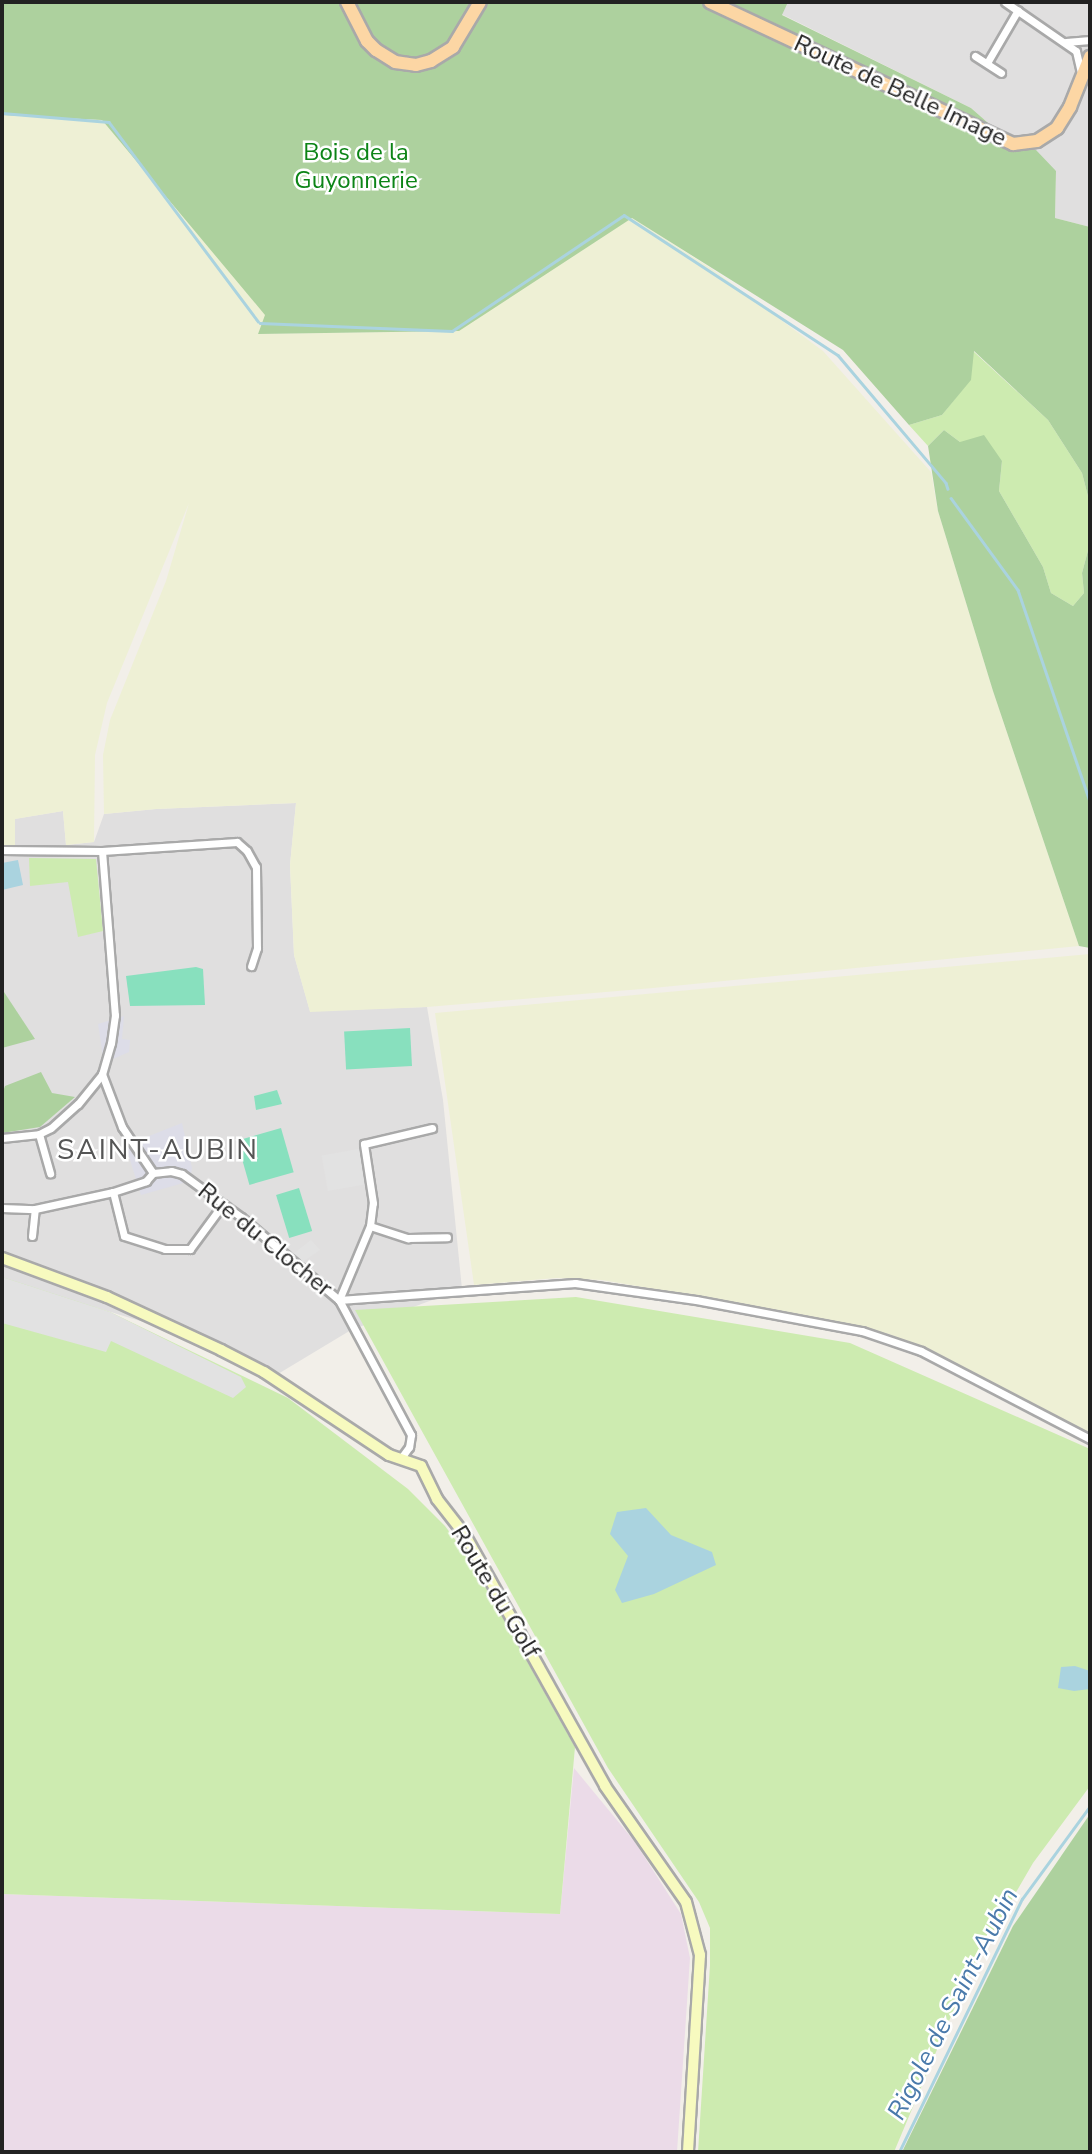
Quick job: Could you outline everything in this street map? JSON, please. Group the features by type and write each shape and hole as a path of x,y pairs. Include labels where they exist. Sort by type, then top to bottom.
{"main road":[{"path":"347,2 367,41 376,50 395,62 416,65 431,61 453,47 480,2"},
{"name":"Route de Belle Image","path":"710,2 1013,144 1037,141 1057,128 1070,107 1090,57"}],"street":[{"path":"1005,2 1076,51 1082,64 1081,79"},
{"path":"987,63 1018,10"},
{"path":"1066,42 1090,40"},
{"path":"975,56 1001,72"},
{"path":"2,850 102,851 237,842 247,851 256,866 257,948 251,966"},
{"path":"2,1138 39,1134 51,1128 78,1104 102,1074 111,1043 115,1015 102,851"},
{"path":"2,1208 35,1209 113,1192 146,1181 153,1173 122,1127 102,1074"},
{"path":"339,1300 370,1226 373,1203 364,1144 432,1128"},
{"path":"39,1134 50,1173"},
{"name":"Rue du Clocher","path":"153,1173 171,1171 182,1174 223,1204 339,1300"},
{"path":"113,1192 124,1237 165,1249 190,1249 223,1204"},
{"path":"32,1236 35,1209"},
{"path":"370,1226 408,1238 447,1237"},
{"name":"Route du Golf","path":"2,1258 107,1297 264,1371 389,1455 421,1466 437,1499 465,1535 605,1786 687,1902 700,1955 688,2152"},
{"path":"339,1300 575,1283 709,1302 862,1331 909,1347 1090,1439"},
{"path":"339,1300 411,1435 409,1447 401,1458"}],"shaded area":[{"path":"757,2 1090,2 1090,227 1055,218 1056,171 1019,150 971,108"},
{"path":"296,803 290,865 294,955 310,1011 427,1007 443,1100 462,1289 351,1330 268,1380 160,1327 2,1279 2,845 15,846 14,819 63,811 66,845 94,842 104,814"},
{"path":"124,1016 122,1039 130,1040 129,1052 104,1063 98,1024"},
{"path":"182,1123 192,1168 190,1181 141,1195 125,1144 128,1137 139,1140"},
{"path":"364,1148 370,1183 328,1191 322,1155"},
{"path":"311,1240 320,1250 301,1263 293,1254"},
{"path":"2,1277 110,1312 241,1377 246,1387 233,1398 111,1341 106,1352 2,1323"},
{"path":"574,1768 635,1842 681,1914 690,1958 677,2152 2,2152 2,1894 560,1914"}],"green space":[{"name":"Bois de la Guyonnerie","path":"2,2 788,2 782,15 971,108 1019,150 1036,150 1056,171 1055,218 1090,227 1090,504 1082,473 1048,420 974,351 971,380 942,415 909,425 843,350 632,218 459,331 258,334 265,315 102,120 2,115"},
{"path":"2,115 102,120 266,315 258,334 459,331 500,300 632,218 712,269 823,351 931,472 938,511 993,691 1079,946 653,988 427,1007 310,1012 294,955 290,865 296,803 104,814 103,755 110,720 166,581 189,503 107,703 95,755 94,842 66,845 63,811 15,819 15,846 2,845"},
{"path":"973,351 1048,420 1082,473 1090,504 1090,543 1082,573 1084,593 1073,606 1051,593 1043,567 999,491 1002,461 960,442 944,430 928,446 909,425 942,415 970,380"},
{"path":"944,430 960,442 984,435 1002,461 999,491 1043,567 1051,593 1073,606 1084,593 1082,573 1090,543 1090,948 1079,946 993,691 938,511 928,446"},
{"path":"29,858 96,859 103,931 78,937 68,882 30,886"},
{"path":"1090,954 1090,1434 931,1351 889,1334 780,1311 602,1280 556,1278 474,1285 435,1013"},
{"path":"196,967 203,969 205,1005 130,1006 126,976"},
{"path":"4,992 35,1039 2,1048"},
{"path":"410,1028 412,1066 346,1069 344,1031"},
{"path":"41,1072 52,1093 75,1097 40,1127 2,1133 2,1095 5,1086"},
{"path":"277,1090 282,1104 256,1110 254,1096"},
{"path":"281,1128 294,1172 249,1185 237,1141"},
{"path":"299,1188 312,1231 289,1238 276,1195"},
{"path":"2,1277 110,1312 288,1398 408,1489 445,1526 471,1561 575,1747 560,1914 2,1894"},
{"path":"576,1297 850,1343 1090,1449 1090,1786 1033,1863 970,1971 894,2152 698,2152 710,1928 699,1902 608,1768 355,1310"},
{"path":"1090,1814 1090,2152 902,2152 1013,1926"}],"water":[{"path":"18,860 23,885 2,890 2,863"},
{"path":"646,1508 671,1535 712,1552 716,1565 654,1594 622,1603 615,1590 628,1556 610,1534 617,1512"},
{"path":"1075,1666 1090,1671 1090,1689 1074,1691 1058,1688 1061,1667"}],"waterway":[{"name":"Rigole de Saint-Aubin","path":"2,113 109,122 258,321"},
{"name":"Rigole de Saint-Aubin","path":"260,323 452,331 624,215 838,355 946,483 948,489"},
{"name":"Rigole de Saint-Aubin","path":"951,498 1018,590 1090,801"},
{"name":"Rigole de Saint-Aubin","path":"899,2152 1022,1899 1090,1806"}],"district":[{"name":"SAINT-AUBIN","path":"158,1150"}]}
